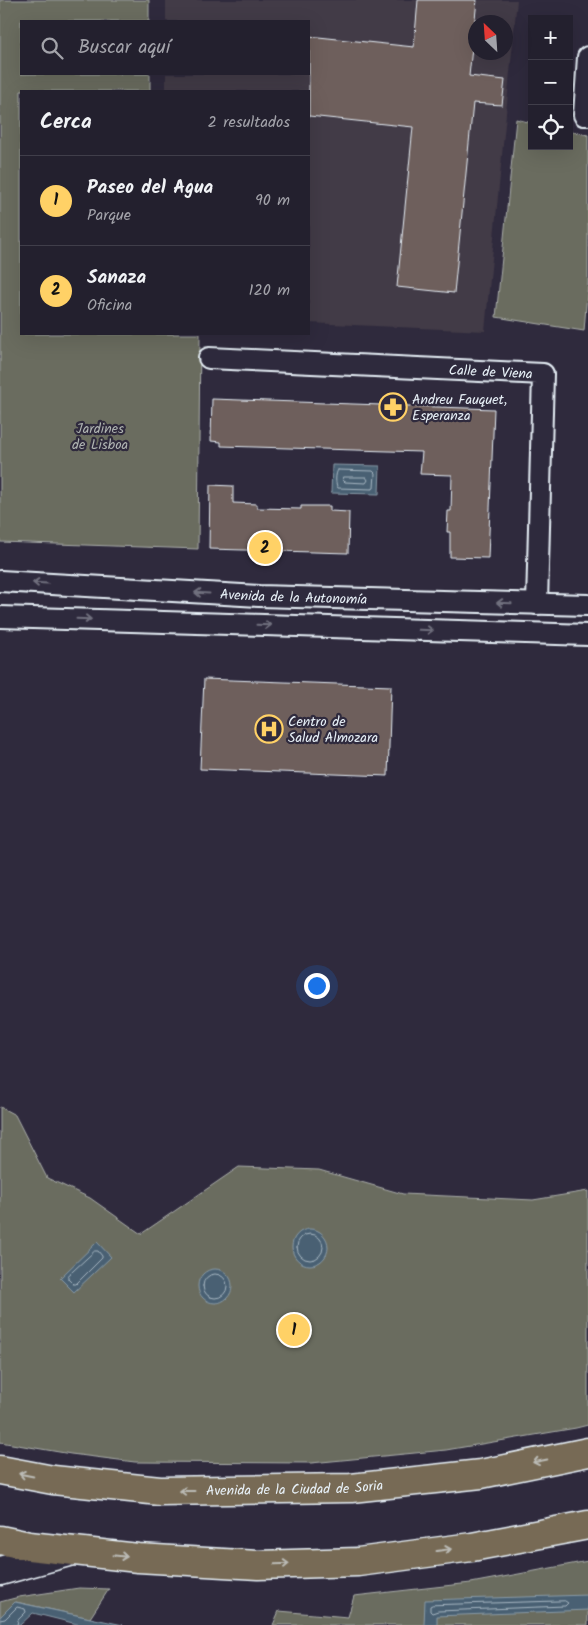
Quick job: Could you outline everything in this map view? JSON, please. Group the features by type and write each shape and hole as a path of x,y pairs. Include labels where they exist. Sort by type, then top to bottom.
{"main road":[{"name":"Avenida de la Ciudad de Soria","path":"0,1470 53,1480 160,1491 351,1488 481,1474 588,1452"},
{"path":"0,1540 72,1551 161,1560 258,1565 358,1562 472,1547 588,1525"},
{"path":"0,1571 72,1551"}],"street":[{"path":"588,57 584,115 588,115"},
{"name":"Calle de Viena","path":"209,358 543,374 537,604"},
{"name":"Avenida de la Autonomía","path":"0,581 259,596 588,605"},
{"path":"0,617 588,635"}],"shaded area":[{"path":"166,0 517,0 513,41 513,15 468,15 468,60 511,60 485,331 310,323 310,90 166,90 166,75 310,75 310,20 166,20"}],"green space":[{"name":"Jardines de Lisboa","path":"0,0 149,0 149,20 20,20 20,75 150,75 150,90 20,90 20,335 200,335 198,549 0,542"},
{"path":"516,119 528,122 528,150 573,150 573,132 588,135 588,281 584,331 496,317"},
{"path":"0,1107 15,1115 47,1178 90,1198 141,1234 239,1167 319,1170 403,1194 533,1200 588,1191 588,1425 446,1450 311,1463 135,1462 0,1442"},
{"path":"588,1561 588,1625 273,1625 279,1611 348,1617 354,1596 471,1583"},
{"path":"79,1588 109,1589 90,1618 16,1602 0,1617 0,1602 19,1597"}],"water":[{"path":"332,465 380,466 379,494 331,493"},
{"path":"310,1229 317,1230 323,1234 327,1240 327,1254 323,1260 317,1264 310,1265 303,1264 297,1260 293,1254 292,1247 293,1240 297,1234 303,1230"},
{"path":"97,1242 111,1257 74,1292 60,1278"},
{"path":"215,1269 222,1270 227,1274 231,1279 231,1293 227,1298 222,1302 215,1303 208,1302 203,1298 199,1293 198,1286 199,1279 203,1274 208,1270"},
{"path":"588,1595 588,1610 437,1616 437,1625 424,1625 425,1600"},
{"path":"15,1602 123,1625 81,1625 33,1613 20,1625 0,1625 0,1617"}],"building":[{"path":"418,0 477,0 475,15 468,15 468,60 471,60 469,76 505,80 502,105 473,103 454,293 397,287 413,127 310,116 310,36 414,47"},
{"path":"212,399 494,409 488,558 450,557 450,532 447,532 448,511 451,511 452,475 420,474 422,452 221,446 221,442 211,441"},
{"path":"210,485 233,486 233,503 257,504 257,508 301,509 301,506 330,506 330,511 349,512 348,553 209,549"},
{"name":"Centro de Salud Almozara","path":"204,679 391,686 388,776 200,769"}],"place":[{"name":"Andreu Fauquet, Esperanza","path":"393,407"},
{"name":"Sanaza","path":"265,548"},
{"name":"Centro de Salud Almozara","path":"269,729"},
{"name":"Paseo del Agua","path":"294,1330"}]}
